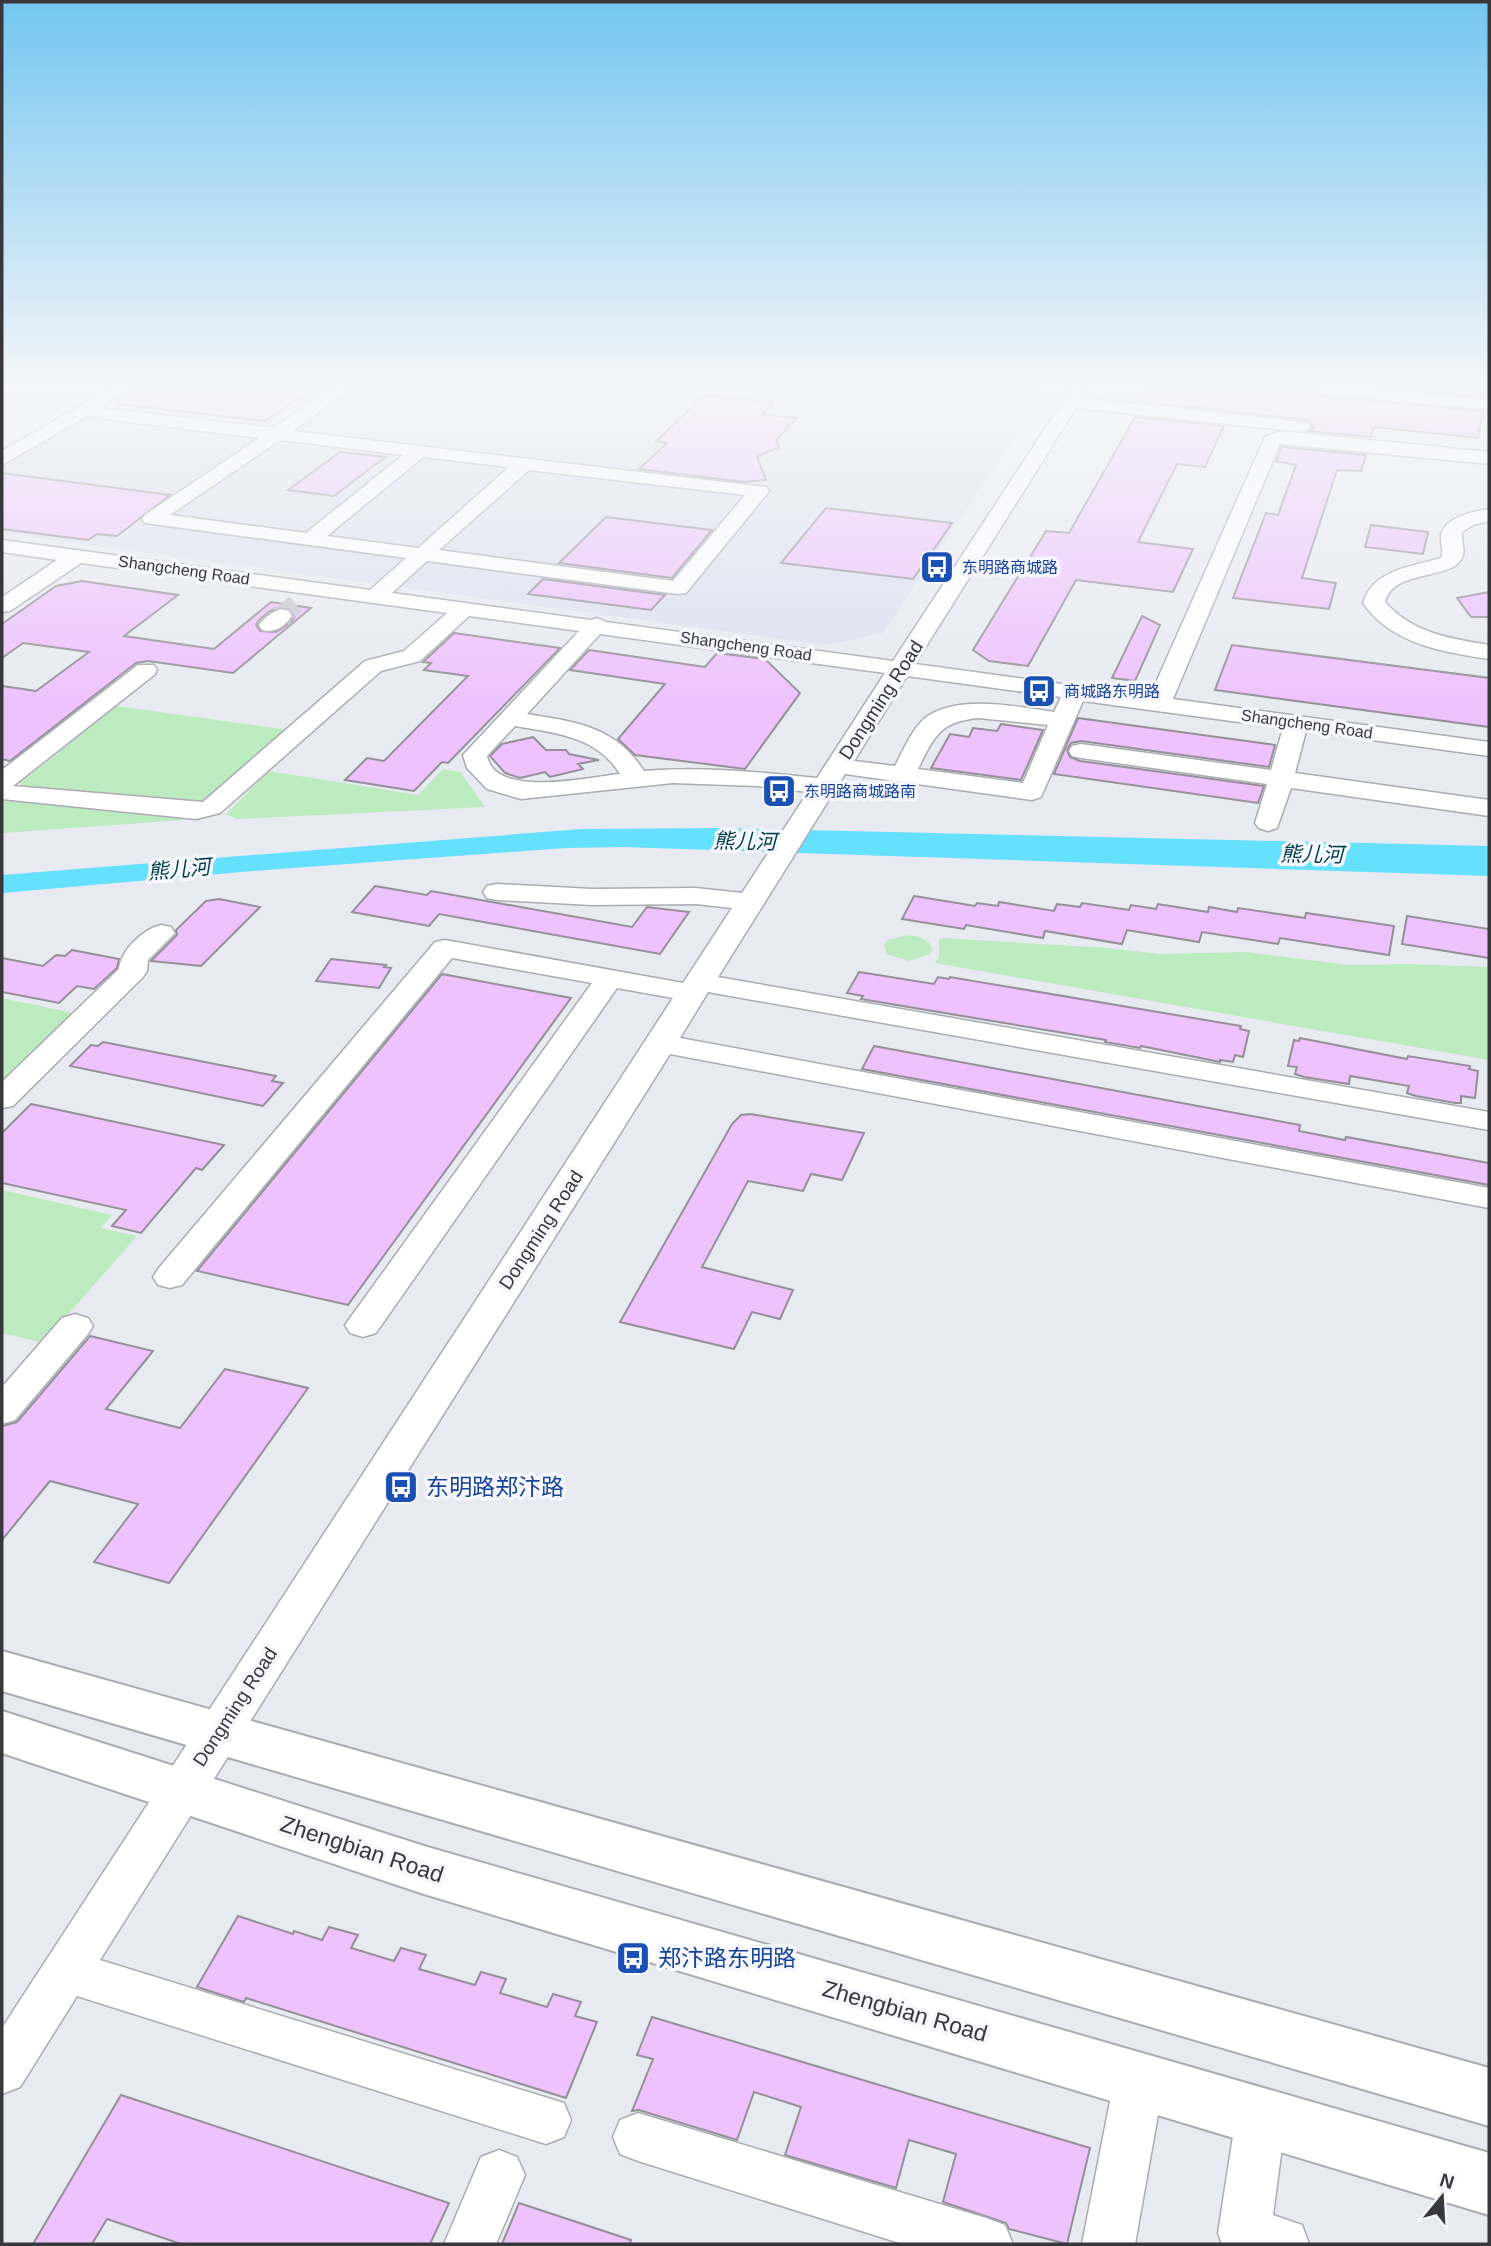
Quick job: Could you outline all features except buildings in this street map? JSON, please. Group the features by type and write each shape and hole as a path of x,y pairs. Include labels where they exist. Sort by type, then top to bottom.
{"main road":[{"path":"2,1671 1489,2097"},
{"name":"Zhengbian Road","path":"2,1732 424,1870 1489,2184"}],"street":[{"path":"189,494 152,519 678,588 757,494"},
{"path":"310,540 367,494"},
{"path":"376,596 491,494"},
{"name":"Dongming Road","path":"2,2071 1012,494"},
{"path":"1159,703 1249,494"},
{"path":"1489,515 1472,518 1454,529 1451,536 1453,555 1448,562 1392,580 1374,594 1374,603 1393,624 1429,639 1489,652"},
{"name":"Shangcheng Road","path":"2,545 307,594 376,596 1489,749"},
{"path":"2,606 77,556"},
{"path":"2,792 196,811 211,808 373,666 412,656 466,608"},
{"path":"597,625 475,755 476,763 504,789 521,792 673,776 745,778 903,775 1032,792 1075,691"},
{"path":"2,782 146,670"},
{"path":"903,775 933,724 954,715 1000,712 1062,720"},
{"path":"510,718 572,730 599,740 618,752 636,779"},
{"path":"1268,823 1297,722"},
{"path":"1081,751 1489,808"},
{"path":"497,892 592,897 696,896 751,902"},
{"path":"2,1099 133,971 134,958 161,933"},
{"path":"170,1277 445,948 610,978 696,987 1489,1121"},
{"path":"363,1325 610,978"},
{"path":"661,1043 1489,1198"},
{"path":"2,1411 75,1326"},
{"path":"66,1971 546,2120"},
{"path":"1108,2244 1139,2081"},
{"path":"1261,2117 1244,2233 1283,2244"},
{"path":"638,2137 986,2244"},
{"path":"470,2244 499,2175"}],"shaded area":[{"path":"2,494 977,494 883,633 827,645 2,533"}],"green space":[{"path":"117,706 284,731 200,803 23,787 20,783"},
{"path":"443,769 460,772 485,807 237,819 226,814 269,771 418,795"},
{"path":"2,798 174,815 183,820 2,833"},
{"path":"906,935 925,940 932,949 930,954 909,961 887,954 884,945 888,940"},
{"path":"939,939 1108,948 1160,954 1247,952 1349,965 1489,967 1489,1060 935,963 939,957"},
{"path":"2,998 78,1014 2,1083"},
{"path":"2,1190 112,1215 101,1228 137,1236 43,1343 2,1333"}],"water":[{"name":"熊儿河","path":"722,828 1489,846 1489,876 623,847 566,848 266,870 2,893 2,875 581,829"}],"tunnel":[{"path":"283,614 281,616 299,601"}],"place":[{"name":"东明路商城路","path":"937,567"},
{"name":"商城路东明路","path":"1039,691"},
{"name":"东明路商城路南","path":"779,791"},
{"name":"东明路郑汴路","path":"401,1487"},
{"name":"郑汴路东明路","path":"633,1958"}]}
